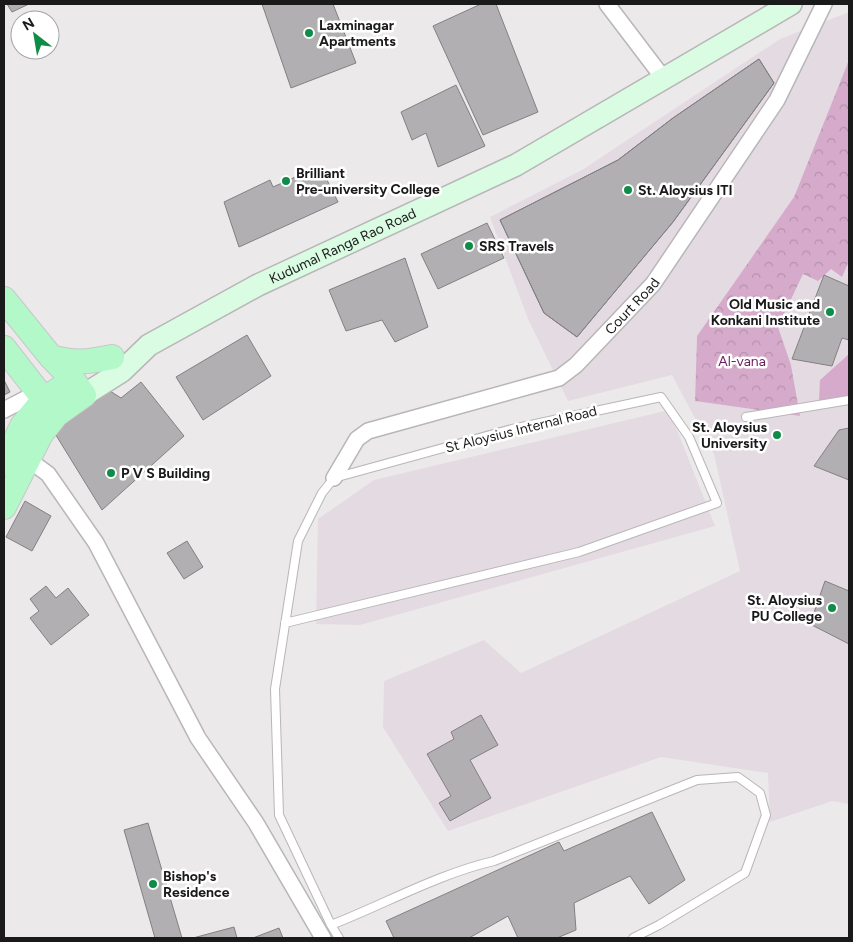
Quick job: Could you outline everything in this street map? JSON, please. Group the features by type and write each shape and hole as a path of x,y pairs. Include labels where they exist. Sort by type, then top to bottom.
{"main road":[{"name":"Kudumal Ranga Rao Road","path":"78,388 122,371 150,345 258,285 516,165 791,4"},
{"path":"4,299 78,388"},
{"path":"51,357 68,362 86,362 112,357 150,345"},
{"path":"29,384 78,388 112,357"},
{"path":"4,464 24,423 29,384"},
{"path":"7,492 29,460 41,434 29,384"}],"street":[{"path":"607,4 664,79"},
{"name":"Court Road","path":"334,478 357,438 368,431 559,378 576,365 653,284 778,100 824,4"},
{"path":"4,410 29,384"},
{"path":"29,460 48,474 96,543 198,738 256,823 323,938"}],"lane":[{"name":"St Aloysius Internal Road","path":"285,623 579,552 717,503 689,437 661,397 512,429 334,478"},
{"path":"746,417 849,400"},
{"path":"334,478 322,493 298,541 275,689 279,815 339,938"},
{"path":"331,925 466,867 494,861 697,780 738,777 760,793 766,815 745,873 659,925 633,938"}],"shaded area":[{"name":"St. Aloysius University","path":"849,12 849,60 794,197 697,336 695,401 800,416 791,365 778,327 803,274 831,269 842,276 849,261 847,274 849,275 849,286 824,276 792,358 832,366 842,338 849,340 849,354 820,380 849,397 849,591 825,581 810,624 849,644 849,804 832,801 770,822 768,773 661,757 448,831 383,727 384,681 484,640 521,673 740,571 714,454 672,375 568,401 528,319 490,217 582,170 780,39"},
{"path":"669,410 715,526 360,625 316,624 318,519 374,480"}],"green space":[{"name":"Al-vana","path":"849,60 849,261 842,277 831,269 818,281 803,274 778,327 791,365 800,416 695,401 697,336 794,197"},
{"path":"849,354 849,397 819,401 820,380"}],"building":[{"path":"7,4 29,4 16,10 11,10"},
{"name":"Laxminagar Apartments","path":"262,4 333,4 356,63 291,88"},
{"path":"481,4 496,4 538,112 483,135 433,26"},
{"name":"St. Aloysius ITI","path":"759,59 774,83 673,222 577,337 544,313 500,220 618,160 673,118"},
{"name":"St. Aloysius ITI","path":"759,59 774,83 673,222 577,337 544,313 500,220 618,160 673,118"},
{"path":"456,85 485,146 438,167 426,133 412,140 401,112"},
{"path":"320,166 338,202 239,247 224,202 270,180 273,187"},
{"path":"487,223 504,258 438,289 421,254"},
{"path":"405,258 428,327 395,342 382,320 346,331 329,290"},
{"name":"Old Music and Konkani Institute","path":"824,275 849,286 849,340 842,338 832,366 792,359"},
{"path":"247,335 271,376 203,420 176,377"},
{"path":"4,380 10,392 4,395"},
{"name":"P V S Building","path":"141,382 184,436 102,510 54,432 110,391 121,398"},
{"path":"849,428 849,480 814,466 839,430"},
{"path":"25,501 51,516 32,551 6,537"},
{"path":"187,541 203,567 184,579 167,553"},
{"name":"St. Aloysius PU College","path":"825,581 849,591 849,644 810,624"},
{"path":"46,586 56,598 68,588 89,615 51,645 30,618 39,611 30,599"},
{"path":"481,715 498,745 470,760 491,798 450,821 439,803 451,796 427,754 454,739 451,732"},
{"path":"652,812 685,880 649,904 630,876 574,903 576,930 557,938 518,938 508,916 469,938 394,938 386,921 559,842 564,851"},
{"name":"Bishop's Residence","path":"148,823 182,938 155,938 124,830"},
{"name":"Bishop's Residence","path":"234,927 237,938 193,938"},
{"path":"279,928 283,938 253,938"}],"place":[{"name":"Laxminagar Apartments","path":"309,33"},
{"name":"Brilliant Pre-university College","path":"286,181"},
{"name":"St. Aloysius ITI","path":"628,190"},
{"name":"SRS Travels","path":"469,246"},
{"name":"Old Music and Konkani Institute","path":"830,312"},
{"name":"St. Aloysius University","path":"777,435"},
{"name":"P V S Building","path":"111,473"},
{"name":"St. Aloysius PU College","path":"832,608"},
{"name":"Bishop's Residence","path":"153,884"}]}
